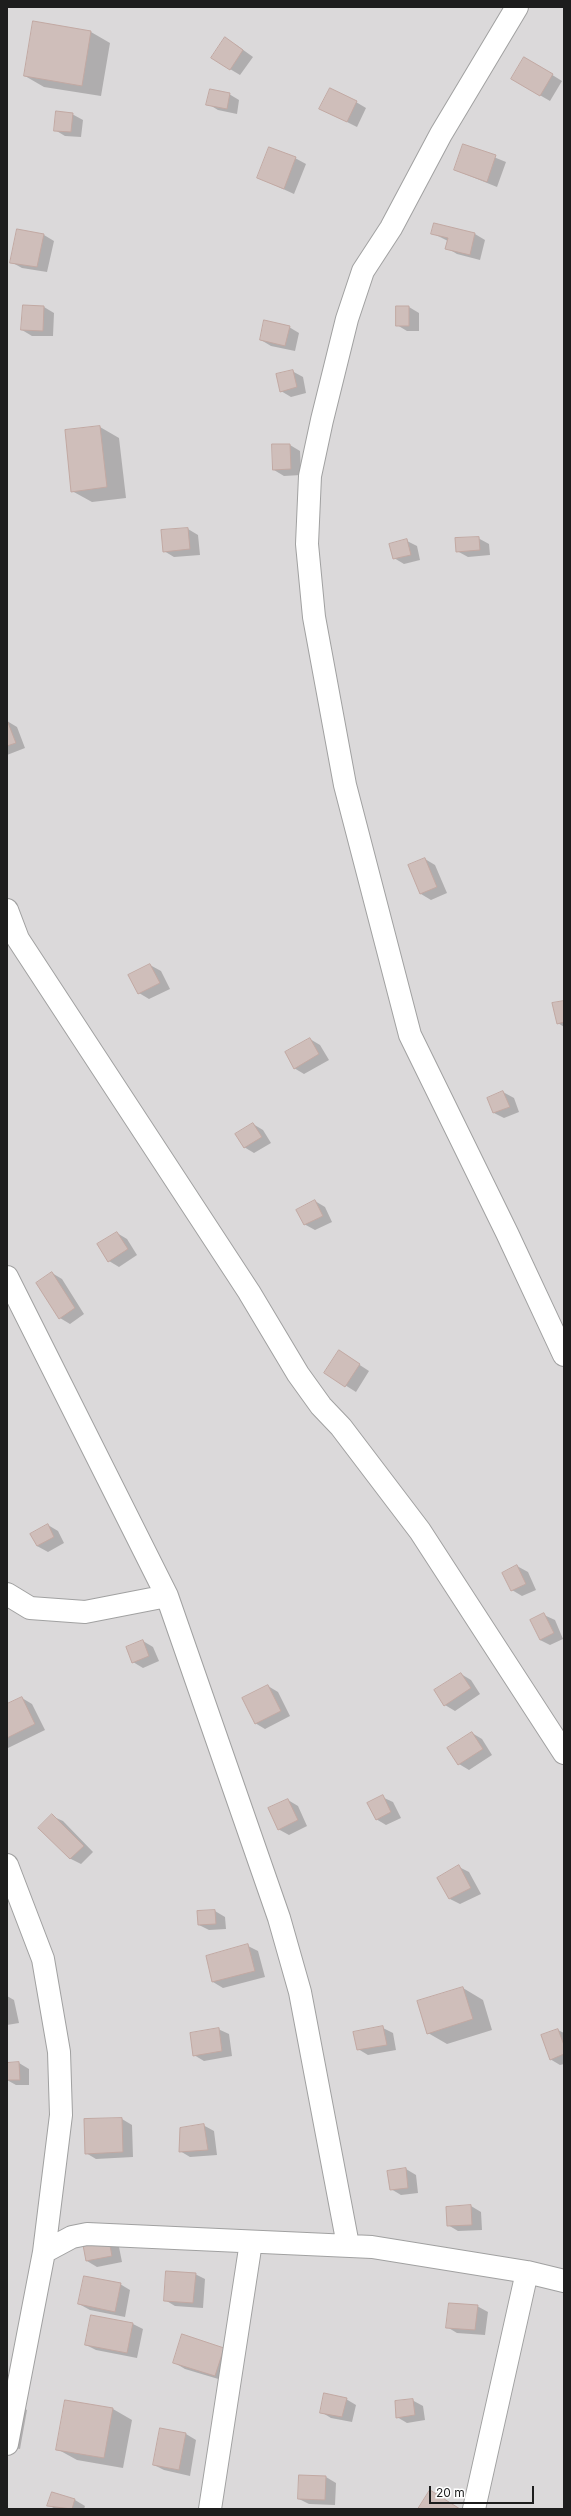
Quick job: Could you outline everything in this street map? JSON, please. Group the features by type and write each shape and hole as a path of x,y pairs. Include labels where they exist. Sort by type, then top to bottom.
{"street":[{"path":"517,7 442,134 391,228 363,271 347,319 310,476 306,544 314,618 345,785 410,1035 507,1232 564,1355"},
{"path":"7,910 18,939 249,1292 298,1374 321,1406 341,1427 420,1530 564,1753"},
{"path":"7,1277 167,1596 279,1918 300,1992 348,2245"},
{"path":"7,1594 30,1608 46,1611 85,1612 167,1596"},
{"path":"7,1865 43,1959 59,2052 61,2115 44,2252 7,2444"},
{"path":"44,2252 72,2236 87,2234 348,2245 372,2247 527,2272 564,2281"},
{"path":"210,2509 251,2242"},
{"path":"474,2509 527,2272"}],"shaded area":[{"path":"7,7 564,7 564,2509 7,2509"}],"building":[{"path":"33,21 91,31 82,86 24,76"},
{"path":"225,37 243,50 230,70 211,58"},
{"path":"524,57 553,74 540,96 511,79"},
{"path":"330,88 357,101 347,122 319,109"},
{"path":"210,89 230,93 227,109 206,105"},
{"path":"56,111 73,113 71,132 54,131"},
{"path":"463,144 496,155 487,182 454,170"},
{"path":"269,147 296,157 284,189 257,178"},
{"path":"434,223 475,233 470,255 445,249 448,238 431,234"},
{"path":"17,229 44,234 37,267 10,263"},
{"path":"23,305 44,306 43,331 21,330"},
{"path":"396,306 409,306 409,326 396,326"},
{"path":"264,320 290,326 285,346 260,340"},
{"path":"293,370 297,387 280,392 276,374"},
{"path":"100,426 107,487 71,492 65,430"},
{"path":"272,444 290,444 291,469 273,470"},
{"path":"188,528 190,549 163,552 161,530"},
{"path":"479,537 480,550 456,552 455,538"},
{"path":"407,539 411,555 393,559 389,544"},
{"path":"7,720 16,743 7,746"},
{"path":"425,858 437,887 420,894 408,865"},
{"path":"150,964 160,983 138,994 128,975"},
{"path":"564,1001 564,1022 557,1024 552,1003"},
{"path":"310,1038 319,1054 294,1069 285,1052"},
{"path":"503,1091 510,1107 493,1113 487,1098"},
{"path":"253,1123 262,1137 244,1148 235,1134"},
{"path":"315,1200 323,1216 304,1225 296,1210"},
{"path":"117,1232 128,1249 108,1262 97,1244"},
{"path":"52,1272 75,1308 59,1319 36,1283"},
{"path":"339,1350 360,1364 345,1387 324,1373"},
{"path":"48,1524 54,1537 37,1546 30,1534"},
{"path":"517,1565 526,1584 511,1591 502,1573"},
{"path":"544,1613 554,1633 540,1640 530,1620"},
{"path":"143,1640 149,1656 132,1663 126,1647"},
{"path":"461,1673 471,1688 444,1706 434,1690"},
{"path":"268,1685 281,1711 255,1724 242,1698"},
{"path":"22,1697 35,1724 7,1738 7,1704"},
{"path":"472,1732 483,1749 458,1765 447,1748"},
{"path":"383,1795 391,1812 376,1820 367,1803"},
{"path":"288,1799 298,1820 278,1830 268,1808"},
{"path":"52,1814 84,1846 70,1859 38,1828"},
{"path":"459,1865 471,1888 449,1899 437,1878"},
{"path":"215,1910 216,1924 198,1925 197,1911"},
{"path":"248,1944 255,1971 212,1982 206,1956"},
{"path":"463,1987 473,2019 427,2034 417,2001"},
{"path":"383,2026 387,2045 357,2050 353,2032"},
{"path":"219,2028 222,2051 193,2056 190,2033"},
{"path":"558,2029 564,2045 564,2054 550,2060 541,2035"},
{"path":"19,2062 20,2080 7,2080 7,2063"},
{"path":"122,2118 123,2152 85,2154 84,2119"},
{"path":"204,2124 208,2150 179,2152 180,2128"},
{"path":"406,2168 408,2188 390,2190 387,2171"},
{"path":"471,2205 472,2225 447,2226 446,2207"},
{"path":"109,2240 112,2256 86,2261 83,2245"},
{"path":"166,2271 196,2273 193,2303 164,2301"},
{"path":"84,2276 121,2283 115,2312 78,2304"},
{"path":"449,2303 478,2305 475,2330 446,2328"},
{"path":"91,2315 133,2323 127,2353 85,2345"},
{"path":"182,2334 224,2348 215,2376 173,2363"},
{"path":"324,2393 347,2398 342,2417 320,2413"},
{"path":"413,2399 415,2415 396,2418 395,2401"},
{"path":"65,2400 113,2408 104,2458 56,2450"},
{"path":"160,2428 186,2433 179,2470 153,2465"},
{"path":"299,2475 326,2476 325,2500 298,2499"},
{"path":"430,2490 460,2509 418,2509"},
{"path":"52,2492 75,2499 72,2509 47,2506"}]}
